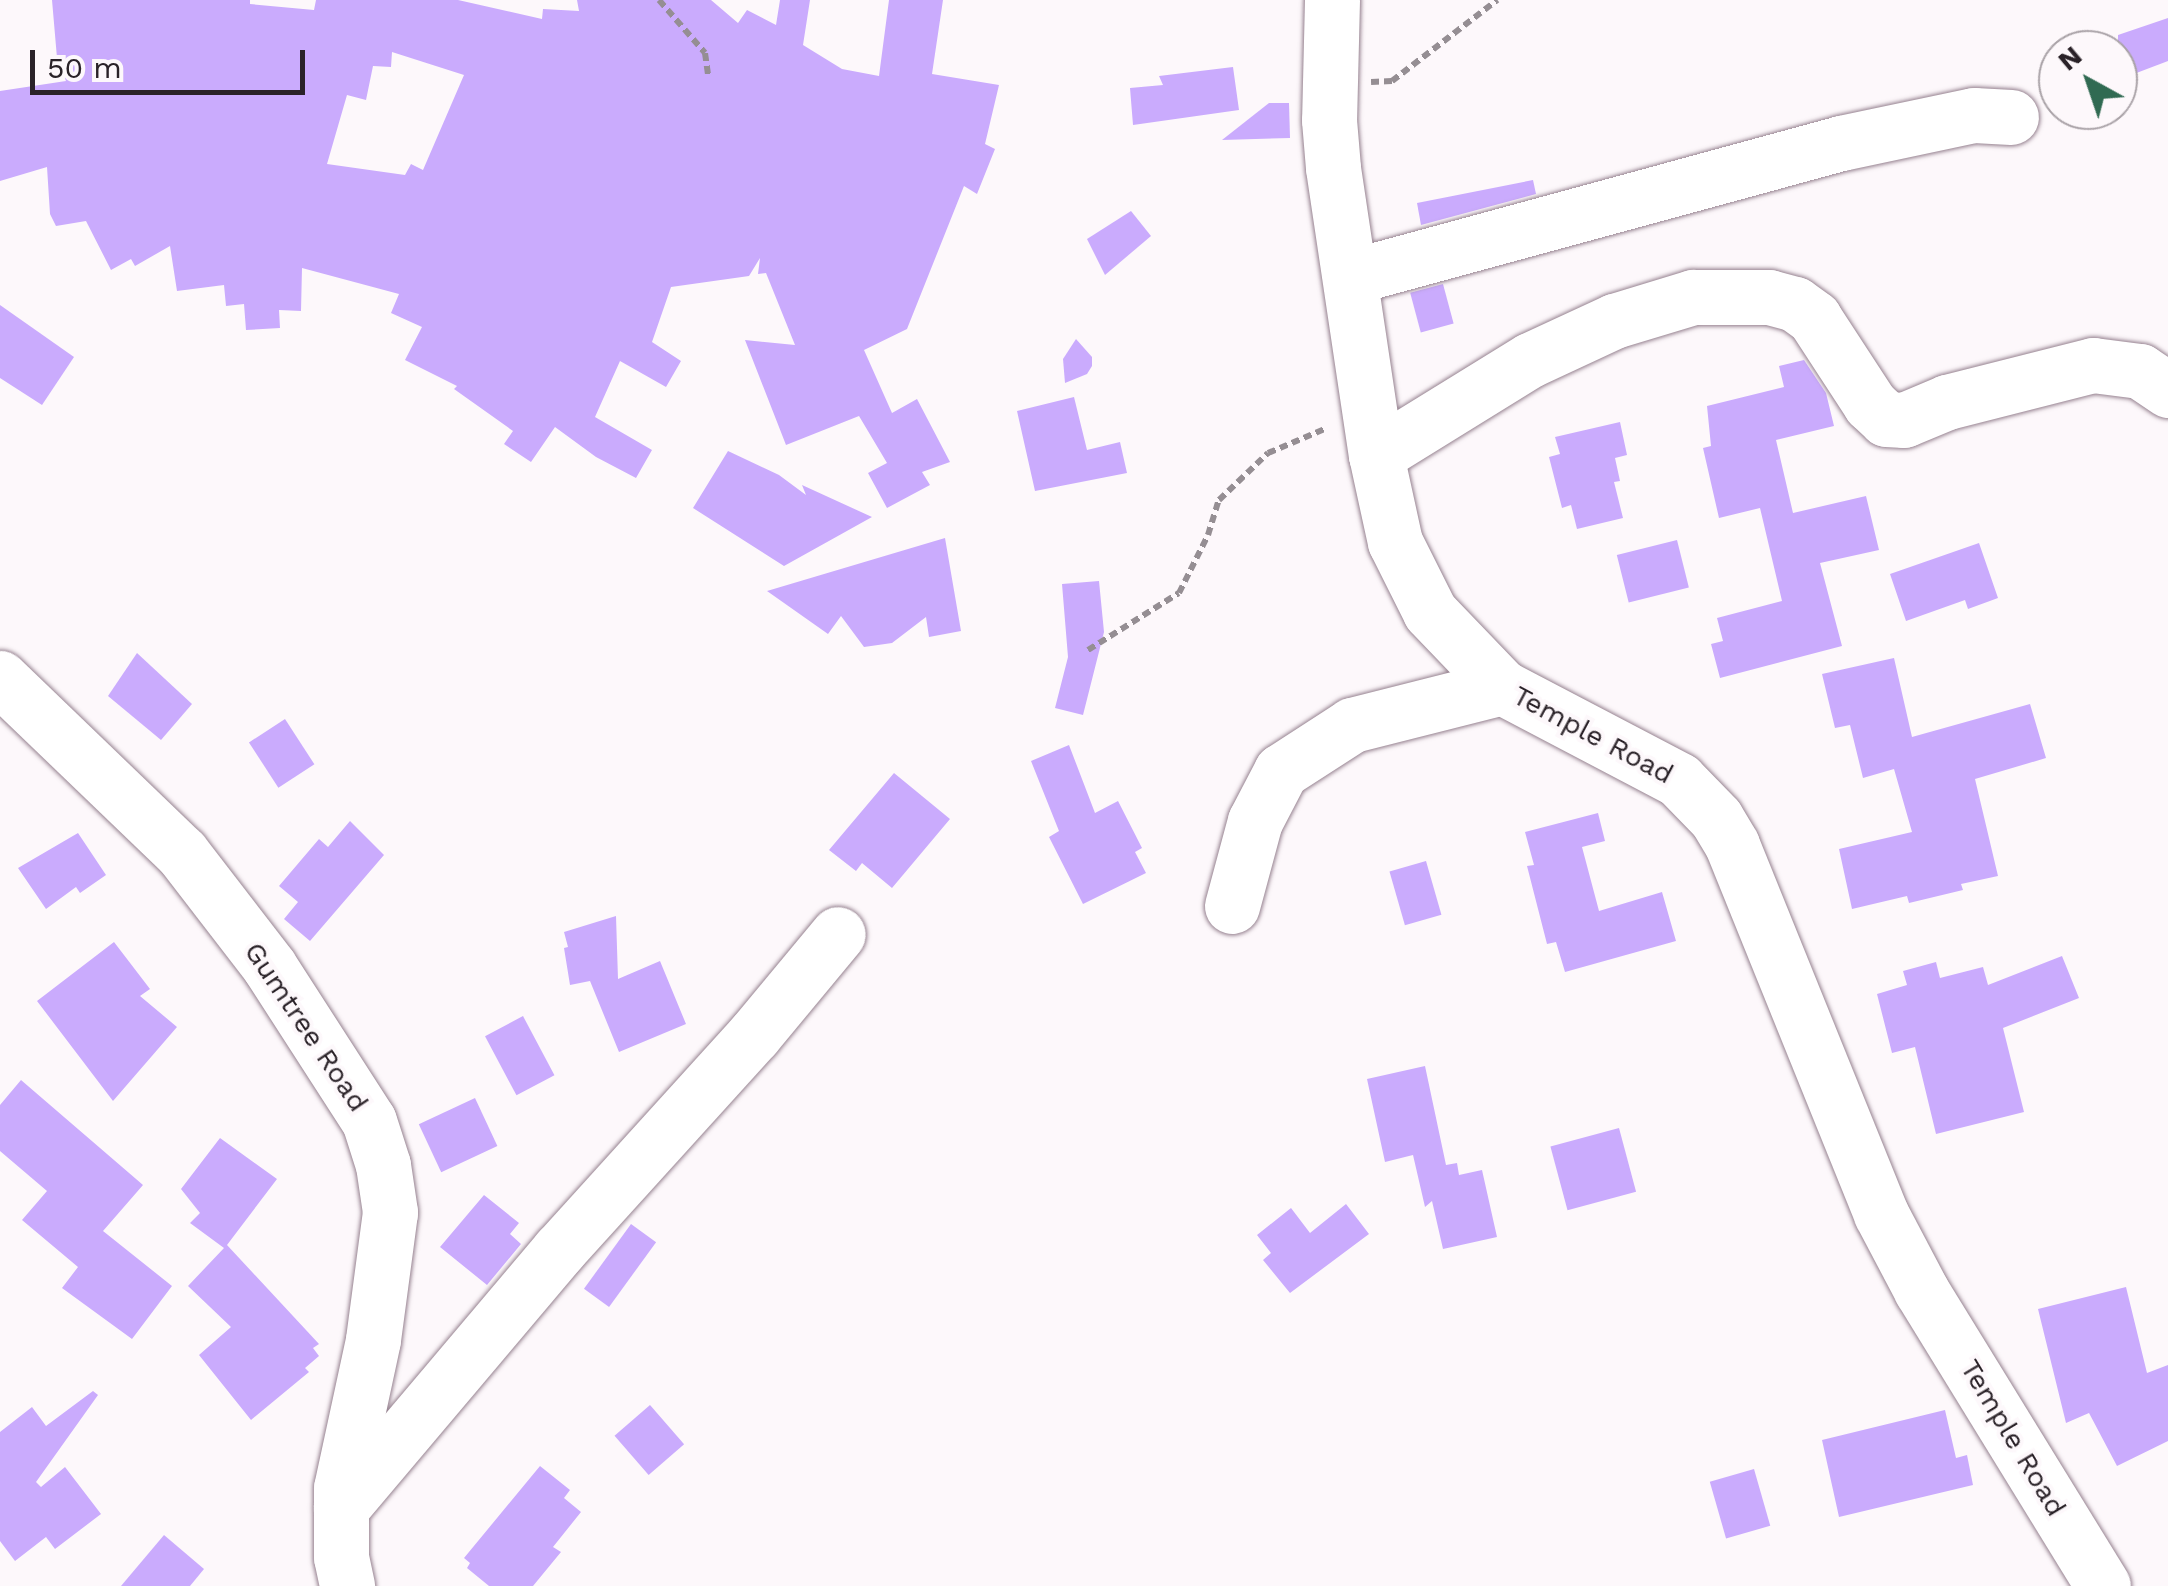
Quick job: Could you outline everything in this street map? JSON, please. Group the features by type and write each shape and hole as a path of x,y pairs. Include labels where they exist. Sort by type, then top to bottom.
{"street":[{"name":"Temple Road","path":"1332,0 1333,168 1373,433 1395,542 1446,635 1502,687 1680,780 1716,818 1732,845 1881,1214 1921,1290 2103,1586"},
{"path":"1350,277 1857,138 1974,114 2010,117"},
{"path":"1373,433 1614,321 1693,297 1768,296 1795,304 1814,318 1870,404 1886,418 1904,420 1946,402 2094,364 2140,372 2168,390"},
{"name":"Gumtree Road","path":"0,678 182,853 268,966 369,1122 390,1212 374,1340 341,1488 346,1586"},
{"path":"1232,906 1254,821 1281,771 1352,725 1502,687"},
{"path":"341,1508 548,1263 754,1035 838,934"}],"path":[{"path":"659,0 704,53 708,75"},
{"path":"1330,84 1392,81 1496,0"},
{"path":"1088,650 1178,593 1208,535 1219,500 1268,453 1373,433"}],"building":[{"path":"52,0 250,0 250,4 314,10 316,0 458,0 542,19 543,9 579,11 577,0 711,0 738,23 747,10 776,25 780,0 810,0 803,45 842,69 879,76 889,0 943,0 932,74 999,85 985,144 995,149 977,194 964,186 907,329 864,350 892,413 917,399 950,462 922,472 930,485 887,508 868,473 887,463 859,416 786,445 745,340 795,345 766,273 758,274 760,258 749,276 671,287 652,342 681,361 666,387 620,361 595,417 652,450 636,478 596,457 555,427 531,462 504,444 513,431 454,389 457,386 405,360 422,327 391,313 399,294 302,268 301,311 279,310 280,328 246,330 244,304 226,306 224,285 177,291 170,246 135,266 131,259 111,270 86,221 56,226 50,214 47,167 0,181 0,91 66,81 57,58","holes":["392,52 464,75 423,170 411,164 405,175 327,164 347,95 366,100 373,66 391,67"]},
{"path":"2168,18 2168,61 2138,72 2138,30 2133,30"},
{"path":"1233,67 1239,110 1133,125 1130,88 1163,85 1159,76"},
{"path":"1269,103 1289,103 1290,138 1222,140"},
{"path":"1533,180 1536,194 1421,225 1417,203"},
{"path":"1131,211 1151,236 1105,275 1087,239"},
{"path":"1443,284 1454,324 1421,332 1410,293"},
{"path":"0,305 74,357 42,405 0,378"},
{"path":"1076,339 1092,357 1092,366 1087,374 1065,383 1063,359"},
{"path":"1804,360 1826,393 1834,426 1776,440 1793,513 1866,496 1879,550 1820,563 1842,646 1720,678 1711,644 1723,641 1717,618 1782,601 1760,508 1719,518 1703,448 1711,446 1707,406 1784,387 1779,366"},
{"path":"1074,397 1087,450 1120,442 1127,473 1035,491 1017,411"},
{"path":"1620,422 1627,455 1615,458 1620,481 1614,482 1623,518 1577,529 1571,505 1562,508 1549,457 1560,454 1555,437"},
{"path":"728,451 779,475 806,495 802,485 872,517 784,566 693,508"},
{"path":"945,538 961,631 929,637 926,617 892,643 864,647 841,616 828,634 767,591"},
{"path":"1677,540 1689,588 1629,603 1617,555"},
{"path":"1979,543 1998,598 1968,609 1965,600 1906,621 1890,574"},
{"path":"1099,581 1104,632 1083,715 1055,708 1068,657 1062,584"},
{"path":"137,653 192,704 161,740 108,696"},
{"path":"1894,658 1912,737 2030,704 2046,758 1975,779 1998,876 1961,884 1963,890 1909,903 1907,896 1852,909 1839,849 1912,832 1894,769 1863,778 1850,725 1835,728 1822,674"},
{"path":"285,719 314,764 278,788 249,742"},
{"path":"1069,745 1095,813 1118,801 1142,848 1135,852 1146,873 1083,904 1049,837 1059,831 1031,761"},
{"path":"894,773 950,819 892,888 862,863 856,871 829,850"},
{"path":"1598,813 1605,841 1582,847 1599,911 1662,892 1676,941 1565,972 1556,942 1547,944 1527,866 1534,865 1525,832"},
{"path":"350,821 384,855 310,941 284,919 298,902 279,886 319,839 328,847"},
{"path":"78,833 106,875 80,893 76,887 46,909 18,868"},
{"path":"1426,861 1441,915 1405,925 1389,871"},
{"path":"616,916 618,979 660,961 686,1024 619,1052 590,981 570,985 564,948 568,947 564,932"},
{"path":"114,942 150,989 140,996 177,1027 113,1101 37,1001"},
{"path":"2062,956 2079,998 2003,1028 2024,1112 1936,1134 1915,1047 1892,1053 1877,994 1907,985 1903,971 1936,962 1940,978 1983,967 1988,985"},
{"path":"523,1016 554,1075 516,1095 485,1036"},
{"path":"1425,1066 1446,1165 1457,1163 1459,1175 1482,1170 1497,1237 1443,1249 1432,1201 1425,1207 1413,1155 1385,1162 1367,1079"},
{"path":"21,1080 143,1185 103,1231 172,1286 132,1339 62,1288 78,1267 22,1220 47,1191 0,1151 0,1105"},
{"path":"475,1098 497,1146 441,1172 419,1124"},
{"path":"1619,1128 1636,1192 1568,1210 1550,1146"},
{"path":"220,1138 277,1179 227,1245 319,1344 313,1348 319,1356 305,1368 309,1372 251,1420 199,1355 231,1327 188,1286 224,1248 190,1223 200,1213 181,1189"},
{"path":"484,1195 519,1223 510,1234 521,1244 487,1285 440,1247"},
{"path":"1346,1204 1369,1234 1290,1293 1263,1260 1271,1253 1257,1235 1291,1208 1310,1233"},
{"path":"631,1224 656,1242 609,1307 584,1289"},
{"path":"2126,1287 2147,1373 2168,1365 2168,1441 2117,1466 2089,1413 2066,1423 2038,1309"},
{"path":"93,1391 98,1395 36,1482 41,1487 65,1467 101,1514 55,1549 46,1537 15,1561 0,1541 0,1432 32,1407 46,1426"},
{"path":"650,1405 684,1444 649,1475 615,1436"},
{"path":"1945,1410 1956,1458 1967,1455 1973,1485 1839,1517 1822,1440"},
{"path":"540,1466 570,1490 564,1498 581,1512 553,1547 561,1552 533,1586 489,1586 467,1568 470,1563 464,1558"},
{"path":"1754,1469 1770,1526 1726,1538 1710,1482"},
{"path":"164,1535 204,1569 190,1586 121,1586"}]}
